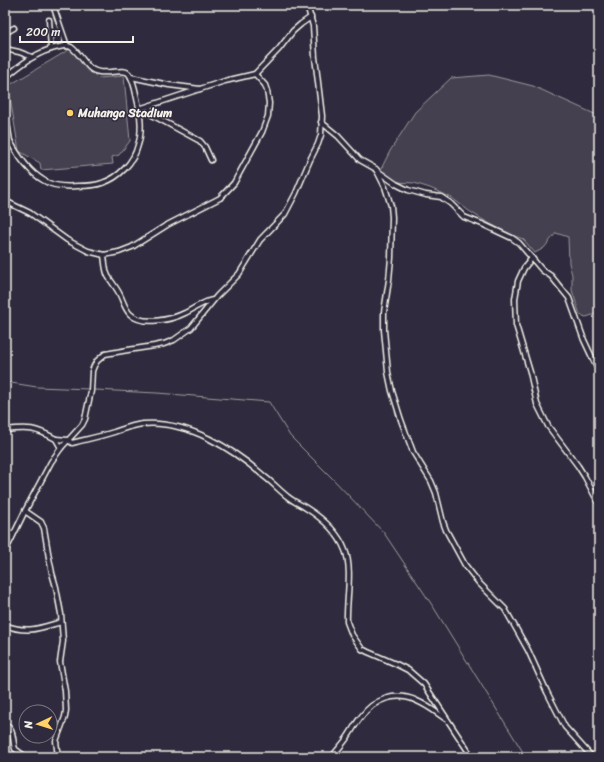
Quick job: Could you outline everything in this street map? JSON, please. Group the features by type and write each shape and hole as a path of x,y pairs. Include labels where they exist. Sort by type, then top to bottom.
{"street":[{"path":"53,5 67,46"},
{"path":"5,550 51,462 61,448 78,430 85,419 91,391 92,371 100,358 105,354 154,346 174,340 191,328 214,300 235,279 260,240 285,214 321,135 320,102 313,26 307,5"},
{"path":"139,109 225,81 255,74 279,49 293,31 311,17"},
{"path":"49,20 51,48"},
{"path":"5,33 14,28"},
{"path":"5,78 32,57 43,51 51,48 67,46 75,51 95,72 127,72 131,77 139,109 139,145 127,165 116,177 102,184 92,186 58,186 44,181 36,176 18,156 10,141 5,110"},
{"path":"5,49 32,57"},
{"path":"5,201 30,213 67,240 94,253 104,255 126,250 136,245 167,225 220,198 237,179 267,120 269,103 267,92 265,85 255,74"},
{"path":"131,77 169,85 200,89"},
{"path":"150,106 152,115 200,141 211,160"},
{"path":"321,122 338,136 360,160 396,184 408,190 440,197 450,203 464,217 512,238 519,243 569,298 584,340 599,372"},
{"path":"5,142 10,141"},
{"path":"376,170 385,187 391,206 391,258 389,280 384,305 384,320 388,372 400,420 413,452 431,481 436,493 446,530 465,565 479,583 505,609 528,650 565,727 592,757"},
{"path":"104,255 107,274 118,290 127,311 139,320 164,320 183,314 208,301 214,300"},
{"path":"532,258 524,268 518,281 515,299 516,326 530,372 537,404 548,426 585,477 599,504"},
{"path":"5,430 25,428 34,429 56,439 68,440 72,443 142,424 160,424 182,428 204,436 242,458 285,495 323,521 338,536 346,551 348,578 347,622 352,635 362,649 408,670 424,684 472,757"},
{"path":"56,439 61,448"},
{"path":"25,511 41,522 44,528 52,573 58,596 63,641 60,662 66,691 65,717 56,742 58,757"},
{"path":"5,530 13,535"},
{"path":"5,625 24,630 40,628 61,622"},
{"path":"332,757 369,708 386,698 399,697 416,700 448,721"},
{"path":"5,724 13,732 15,749 26,757"}],"shaded area":[{"name":"Muhanga Stadium","path":"70,49 98,78 124,76 130,141 119,155 112,157 113,164 41,170 40,163 19,151 8,86"},
{"path":"489,75 533,86 599,116 599,313 586,317 580,315 572,290 568,237 556,233 544,248 535,253 523,239 509,234 485,221 452,198 430,188 414,183 396,182 379,173 390,151 415,112 451,78"}],"waterway":[{"path":"5,382 37,387 88,389"},
{"path":"95,390 157,393 269,402 290,436 384,533 434,608 526,757"}],"place":[{"name":"Muhanga Stadium","path":"70,113"}]}
